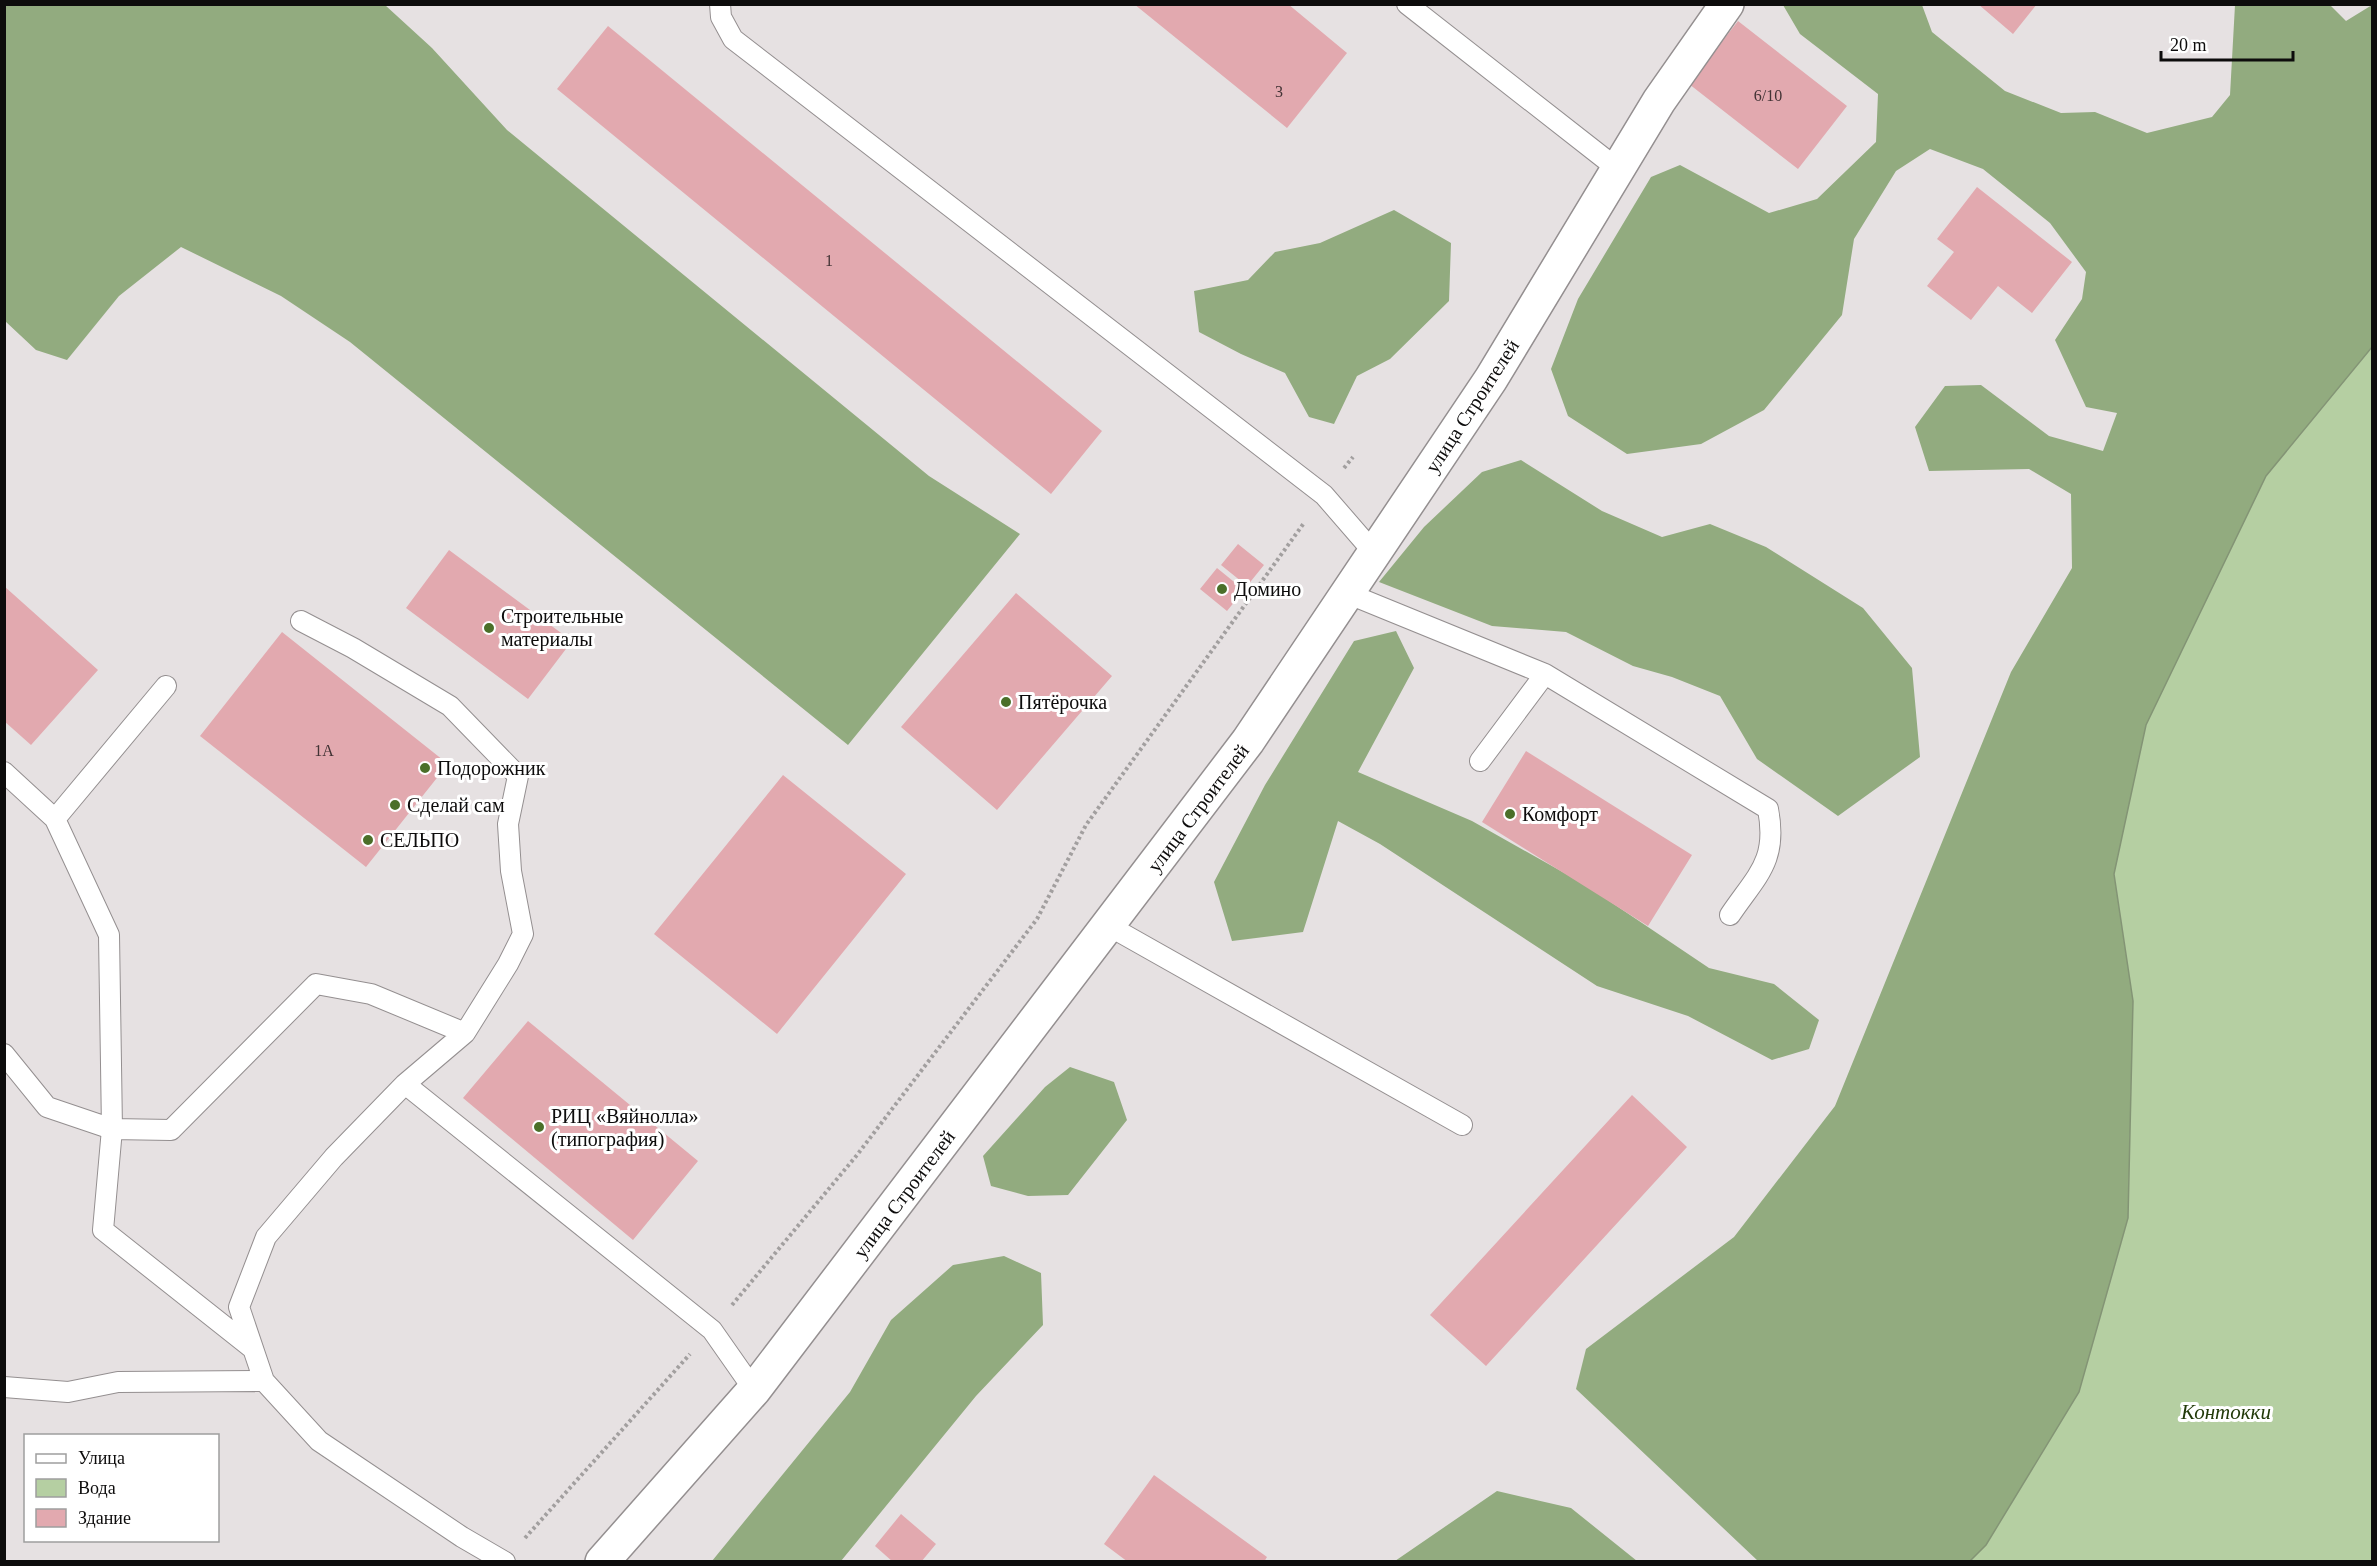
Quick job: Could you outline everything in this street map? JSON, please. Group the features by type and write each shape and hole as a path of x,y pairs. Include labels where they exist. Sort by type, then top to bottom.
{"street":[{"name":"улица Строителей","path":"602,1562 754,1390 1248,741 1376,555 1491,380 1659,101 1727,4"}],"lane":[{"path":"720,4 721,17 733,39 1324,495 1376,555"},
{"path":"1407,4 1619,170"},
{"path":"1349,594 1545,674 1768,809 1773,834 1768,859 1730,915"},
{"path":"301,621 353,648 450,706 518,776 508,824 512,871 524,934 465,1033 405,1084 333,1157 266,1237 239,1307 264,1381 319,1441 462,1537 505,1561"},
{"path":"1480,761 1545,674"},
{"path":"56,819 166,686"},
{"path":"4,772 56,819 109,935 112,1129 103,1230 253,1349"},
{"path":"1109,926 1462,1125"},
{"path":"4,1054 47,1107 112,1129 171,1130 316,984 371,994 465,1033"},
{"path":"405,1084 712,1330 754,1390"},
{"path":"4,1387 68,1392 118,1382 264,1381"}],"path":[{"path":"505,1561 712,1330 856,1155 1036,919 1086,825 1353,457"}],"shaded area":[{"path":"4,5 385,5 432,48 507,130 929,476 1020,534 848,745 350,342 281,296 181,247 119,296 67,360 36,350 5,321"},
{"path":"1783,5 1922,5 1932,32 2005,91 2061,113 2095,112 2147,133 2212,117 2230,95 2235,5 2330,5 2346,21 2372,5 2372,347 2266,476 2114,874 2133,1001 2128,1218 2079,1392 1986,1545 1970,1561 1758,1561 1576,1389 1586,1349 1734,1237 1835,1106 2011,672 2072,568 2071,494 2029,469 1929,471 1915,427 1945,386 1981,385 2049,436 2103,451 2117,413 2086,407 2055,340 2082,299 2086,272 2050,223 1983,169 1930,149 1896,171 1854,239 1842,315 1764,410 1701,444 1627,454 1568,416 1551,369 1578,299 1651,177 1680,165 1769,213 1817,199 1876,142 1878,94 1800,34"},
{"path":"1394,210 1451,243 1449,301 1390,359 1357,376 1334,424 1309,417 1285,373 1199,332 1194,291 1248,280 1275,252 1320,243"},
{"path":"1521,460 1602,511 1662,537 1710,524 1766,547 1863,608 1912,668 1920,757 1838,816 1757,759 1720,696 1672,677 1633,666 1566,632 1492,626 1379,582 1424,527 1482,472"},
{"path":"1396,631 1414,668 1358,772 1472,821 1584,884 1709,968 1774,984 1819,1020 1809,1049 1772,1060 1688,1016 1597,986 1380,844 1338,821 1303,932 1232,941 1214,882 1265,785 1354,641"},
{"path":"1070,1067 1114,1082 1127,1120 1068,1195 1028,1196 991,1186 983,1156 1045,1087"},
{"path":"1004,1256 1041,1273 1043,1325 976,1396 841,1561 712,1561 850,1392 891,1320 953,1265"},
{"path":"1497,1491 1571,1508 1637,1561 1395,1561"}],"water":[{"name":"Контокки","path":"2372,347 2372,1561 1970,1561 1986,1545 2079,1392 2128,1218 2133,1001 2114,874 2146,725 2266,476"}],"building":[{"path":"1134,4 1288,4 1347,53 1287,128"},
{"path":"1978,4 2037,4 2013,34"},
{"path":"1738,21 1847,106 1798,169 1689,84"},
{"path":"608,26 1102,431 1051,494 557,89"},
{"path":"1977,187 2072,262 2032,313 1998,286 1971,320 1927,286 1954,252 1937,239"},
{"path":"1238,544 1264,565 1247,586 1221,565"},
{"path":"449,550 572,641 528,699 406,608"},
{"path":"1217,568 1244,590 1227,611 1200,589"},
{"path":"4,586 98,670 31,745 4,721"},
{"name":"Пятёрочка","path":"1016,593 1112,676 997,810 901,727"},
{"path":"282,632 448,764 366,867 200,736"},
{"path":"1526,751 1692,855 1648,926 1482,822"},
{"path":"783,775 906,874 777,1034 654,934"},
{"path":"528,1021 698,1161 633,1240 463,1098"},
{"path":"1632,1095 1687,1147 1486,1366 1430,1315"},
{"path":"1154,1475 1267,1557 1264,1562 1128,1562 1104,1544"},
{"path":"901,1514 936,1544 921,1562 893,1562 875,1546"}],"place":[{"name":"Домино","path":"1222,589"},
{"name":"Строительные материалы","path":"489,628"},
{"name":"Пятёрочка","path":"1006,702"},
{"name":"Подорожник","path":"425,768"},
{"name":"Сделай сам","path":"395,805"},
{"name":"Комфорт","path":"1510,814"},
{"name":"СЕЛЬПО","path":"368,840"},
{"name":"РИЦ «Вяйнолла» (типография)","path":"539,1127"}]}
